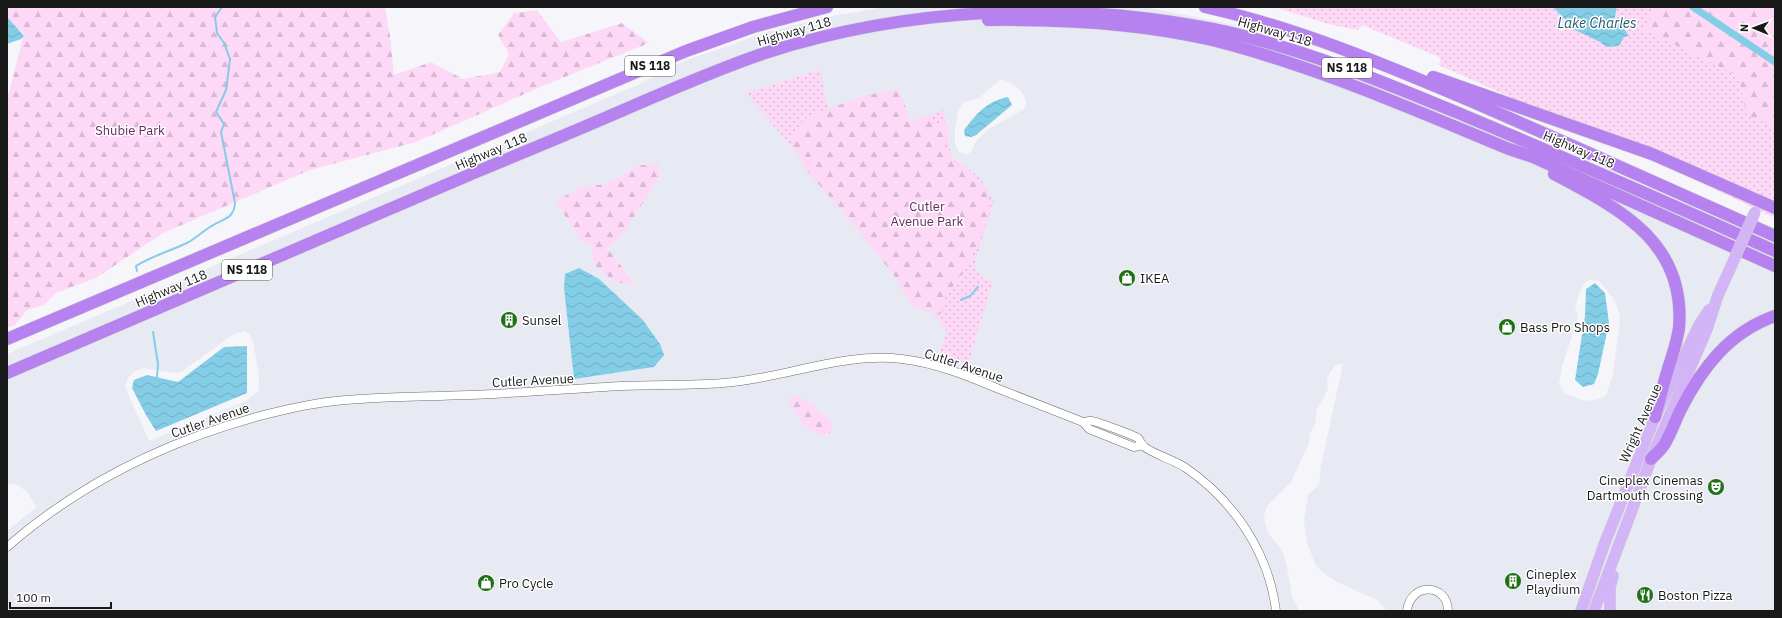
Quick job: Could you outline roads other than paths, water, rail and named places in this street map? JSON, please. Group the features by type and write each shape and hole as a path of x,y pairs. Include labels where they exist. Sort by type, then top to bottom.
{"highway":[{"name":"Highway 118","path":"7,339 686,51 753,27 827,7"},
{"name":"Highway 118","path":"1206,7 1284,28 1373,60 1520,122 1775,236"},
{"path":"1229,7 1317,33 1492,98 1619,141 1684,167 1757,207 1775,208"},
{"name":"Highway 118","path":"7,373 420,196 732,65 797,44 888,23 998,12 1068,12 1136,17 1192,25 1242,36 1311,55 1538,146 1775,251"},
{"path":"888,23 998,20 1067,22 1134,27 1190,36 1246,50 1328,76 1533,157 1775,266"},
{"path":"1510,149 1576,185 1627,217 1644,230 1655,242 1665,258 1673,275 1677,291 1679,329 1655,417"},
{"path":"7,382 65,352 96,340 192,294"},
{"path":"1651,459 1663,446 1696,381 1716,354 1745,330 1775,316"}],"main road":[{"name":"Wright Avenue","path":"1594,611 1651,459 1707,329 1718,295 1757,207"},
{"name":"Wright Avenue","path":"1581,611 1604,545 1655,417 1699,325 1718,295"},
{"path":"1610,611 1610,587 1616,568 1616,550"}],"street":[{"name":"Cutler Avenue","path":"7,547 36,522 109,476 174,444 219,428 274,413 327,402 526,393 622,386 725,383 831,364 882,358 903,359 930,364 959,373 1083,422 1089,429 1134,447 1142,446 1176,461 1197,475 1216,492 1234,512 1246,529 1260,556 1272,588 1276,611"},
{"path":"1407,611 1410,599 1415,594 1429,589 1439,593 1449,609"}],"water":[{"name":"Lake Charles","path":"1553,7 1617,7 1614,21 1622,26 1629,36 1624,37 1619,46 1606,47 1600,42 1575,30"},
{"path":"8,18 24,36 21,39 7,44"},
{"path":"1008,97 1012,105 976,135 971,137 965,136 964,130 983,109 994,102"},
{"path":"579,268 599,279 643,320 660,344 664,355 654,367 574,379 564,288 565,274"},
{"path":"1595,283 1605,293 1609,323 1598,374 1594,384 1583,387 1575,380 1585,316 1586,289"},
{"path":"247,346 247,393 156,431 132,388 134,380 147,375 178,382 224,347"}],"waterway":[{"path":"137,271 136,266 148,259 190,241 214,224 230,216 234,209 235,203 221,132 224,124 216,112 226,90 230,59 224,43 217,33 215,17 222,7"},
{"path":"1693,7 1775,62"},
{"path":"961,300 970,296 978,287"},
{"path":"153,332 158,364 157,377"}],"place":[{"name":"IKEA","path":"1127,278"},
{"name":"Sunsel","path":"509,320"},
{"name":"Bass Pro Shops","path":"1507,327"},
{"name":"Cineplex Cinemas Dartmouth Crossing","path":"1716,487"},
{"name":"Cineplex Playdium","path":"1513,581"},
{"name":"Pro Cycle","path":"486,583"},
{"name":"Boston Pizza","path":"1645,595"}],"park label":[{"name":"Shubie Park","path":"130,130"},
{"name":"Cutler Avenue Park","path":"927,214"}]}
